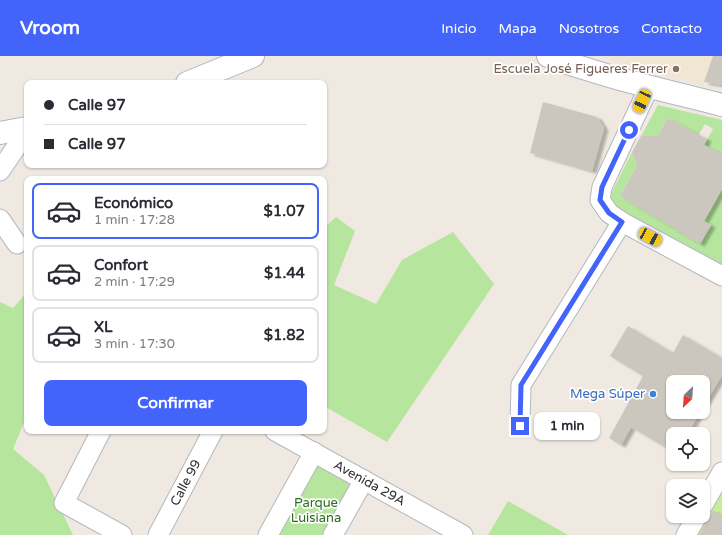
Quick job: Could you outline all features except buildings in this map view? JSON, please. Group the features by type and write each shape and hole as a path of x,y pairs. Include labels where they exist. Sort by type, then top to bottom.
{"main road":[{"path":"194,80 253,56"},
{"path":"548,56 649,87 722,105"},
{"path":"0,133 24,129"}],"street":[{"path":"649,87 602,187 600,200 609,213 622,222 722,276"},
{"path":"0,171 24,135"},
{"path":"0,219 17,244"},
{"path":"520,426 521,385 622,222"},
{"path":"99,434 64,503 122,535"},
{"name":"Calle 99","path":"158,535 210,434"},
{"name":"Avenida 29A","path":"281,434 364,480 444,530 463,535"},
{"path":"268,535 314,452"},
{"path":"710,493 722,472"},
{"path":"333,535 364,480"},
{"path":"686,535 693,523"}],"shaded area":[{"name":"Escuela José Figueres Ferrer","path":"599,56 713,56 703,86"}],"green space":[{"path":"658,105 722,120 722,154 704,145 713,129 705,124 691,148 684,145 692,131 667,118 659,135 641,136"},
{"path":"632,152 637,166 620,196 700,243 711,225 704,221 722,189 722,268 615,209 611,204 610,196"},
{"path":"336,217 355,231 334,285 376,304 402,260 453,232 494,284 387,442 327,408 327,225"},
{"path":"24,295 24,422 13,449 44,475 73,535 0,535 0,302 13,308"},
{"name":"Parque Luisiana","path":"318,465 354,485 326,535 278,535"},
{"path":"722,491 722,535 697,535 704,523 710,523 710,512"},
{"path":"508,501 568,535 488,535"}],"place":[{"name":"Escuela José Figueres Ferrer","path":"676,69"},
{"name":"Mega Súper","path":"653,394"}],"route":[{"path":"520,426 521,385 622,222 609,213 600,200 602,187 629,130"}]}
